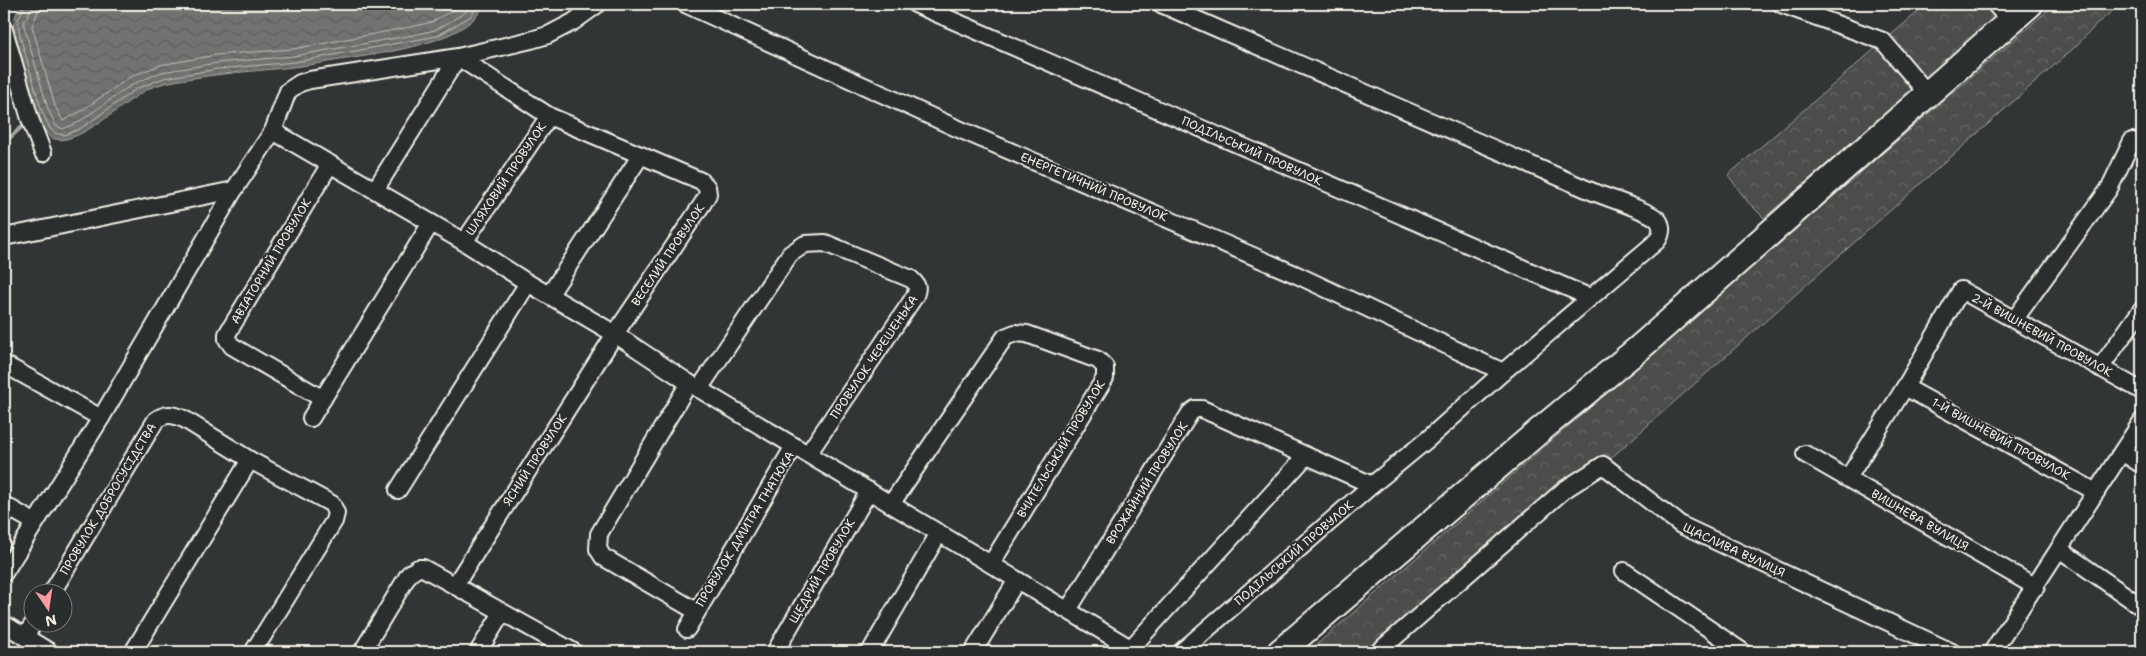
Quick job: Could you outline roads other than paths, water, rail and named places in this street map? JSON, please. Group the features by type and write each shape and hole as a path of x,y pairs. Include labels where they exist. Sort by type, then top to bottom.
{"highway":[{"path":"1280,652 1538,432 1638,350 1829,182 1927,93 2002,12 2030,4"}],"street":[{"path":"4,573 34,522 101,418 234,190 273,131 288,91 300,84 458,57 548,35 572,22 598,4"},
{"name":"ЕНЕРГЕТИЧНИЙ ПРОВУЛОК","path":"685,4 952,126 1297,275 1503,372"},
{"name":"ПОДІЛЬСЬКИЙ ПРОВУЛОК","path":"915,4 1589,297"},
{"name":"ПОДІЛЬСЬКИЙ ПРОВУЛОК","path":"1161,4 1591,191 1656,217 1661,227 1657,240 1181,652"},
{"path":"1781,4 1883,41 1927,93"},
{"path":"4,30 30,119 43,153"},
{"path":"375,190 458,57"},
{"name":"ВЕСЕЛИЙ ПРОВУЛОК","path":"458,57 549,116 701,181 707,187 708,194 615,334"},
{"name":"ШЛЯХОВИЙ ПРОВУЛОК","path":"464,242 549,116"},
{"path":"273,131 464,242 528,283 550,294 615,334 694,386 1134,650 1306,456"},
{"path":"2014,320 2109,189 2132,141"},
{"path":"550,294 640,155"},
{"name":"АВІАТОРНИЙ ПРОВУЛОК","path":"323,399 232,346 228,340 228,334 330,164"},
{"path":"4,237 234,190"},
{"path":"312,418 431,223"},
{"name":"ПРОВУЛОК ЧЕРЕШЕНЬКА","path":"694,386 790,254 805,244 825,243 911,279 917,284 918,290 915,296 801,450"},
{"path":"398,490 528,283"},
{"name":"2-Й ВИШНЕВИЙ ПРОВУЛОК","path":"1905,386 1962,290 2142,391"},
{"path":"2100,368 2142,309"},
{"name":"ВЧИТЕЛЬСЬКИЙ ПРОВУЛОК","path":"891,504 1005,337 1015,333 1027,334 1098,360 1105,367 1105,378 991,564"},
{"name":"ЯСНИЙ ПРОВУЛОК","path":"455,585 615,334"},
{"path":"4,364 101,418"},
{"name":"ПРОВУЛОК ДМИТРА ГНАТЮКА","path":"694,386 599,534 598,549 603,557 696,611"},
{"path":"1848,478 1905,386"},
{"name":"1-Й ВИШНЕВИЙ ПРОВУЛОК","path":"1905,386 2096,492"},
{"name":"ВРОЖАЙНИЙ ПРОВУЛОК","path":"1068,610 1192,411 1202,409 1372,485"},
{"name":"ПРОВУЛОК ДОБРОСУСІДСТВА","path":"57,584 156,420 164,415 173,414 250,460 332,504 336,513 334,521 253,652"},
{"path":"1992,652 2036,587 2142,421"},
{"name":"ПРОВУЛОК ДМИТРА ГНАТЮКА","path":"687,629 696,611 801,450"},
{"path":"2122,452 2142,466"},
{"name":"ВИШНЕВА ВУЛИЦЯ","path":"1805,454 2036,587"},
{"path":"133,652 250,460"},
{"name":"ЩАСЛИВА ВУЛИЦЯ","path":"1378,652 1564,490 1603,465 1681,525 1952,652"},
{"name":"ЩЕДРИЙ ПРОВУЛОК","path":"775,652 869,491"},
{"path":"4,505 34,522"},
{"path":"870,652 940,533"},
{"path":"2059,549 2142,607"},
{"path":"362,652 409,574 418,568 429,570 574,652"},
{"path":"1624,571 1743,652"},
{"path":"973,652 1017,580"},
{"path":"478,652 502,612"},
{"path":"4,624 22,628"},
{"path":"33,634 50,652"}],"water":[{"path":"22,4 484,4 474,19 458,30 413,47 322,63 210,76 155,86 87,130 74,137 62,140 52,138 38,118 16,45 14,20"}],"waterway":[{"path":"4,143 26,123"}]}
